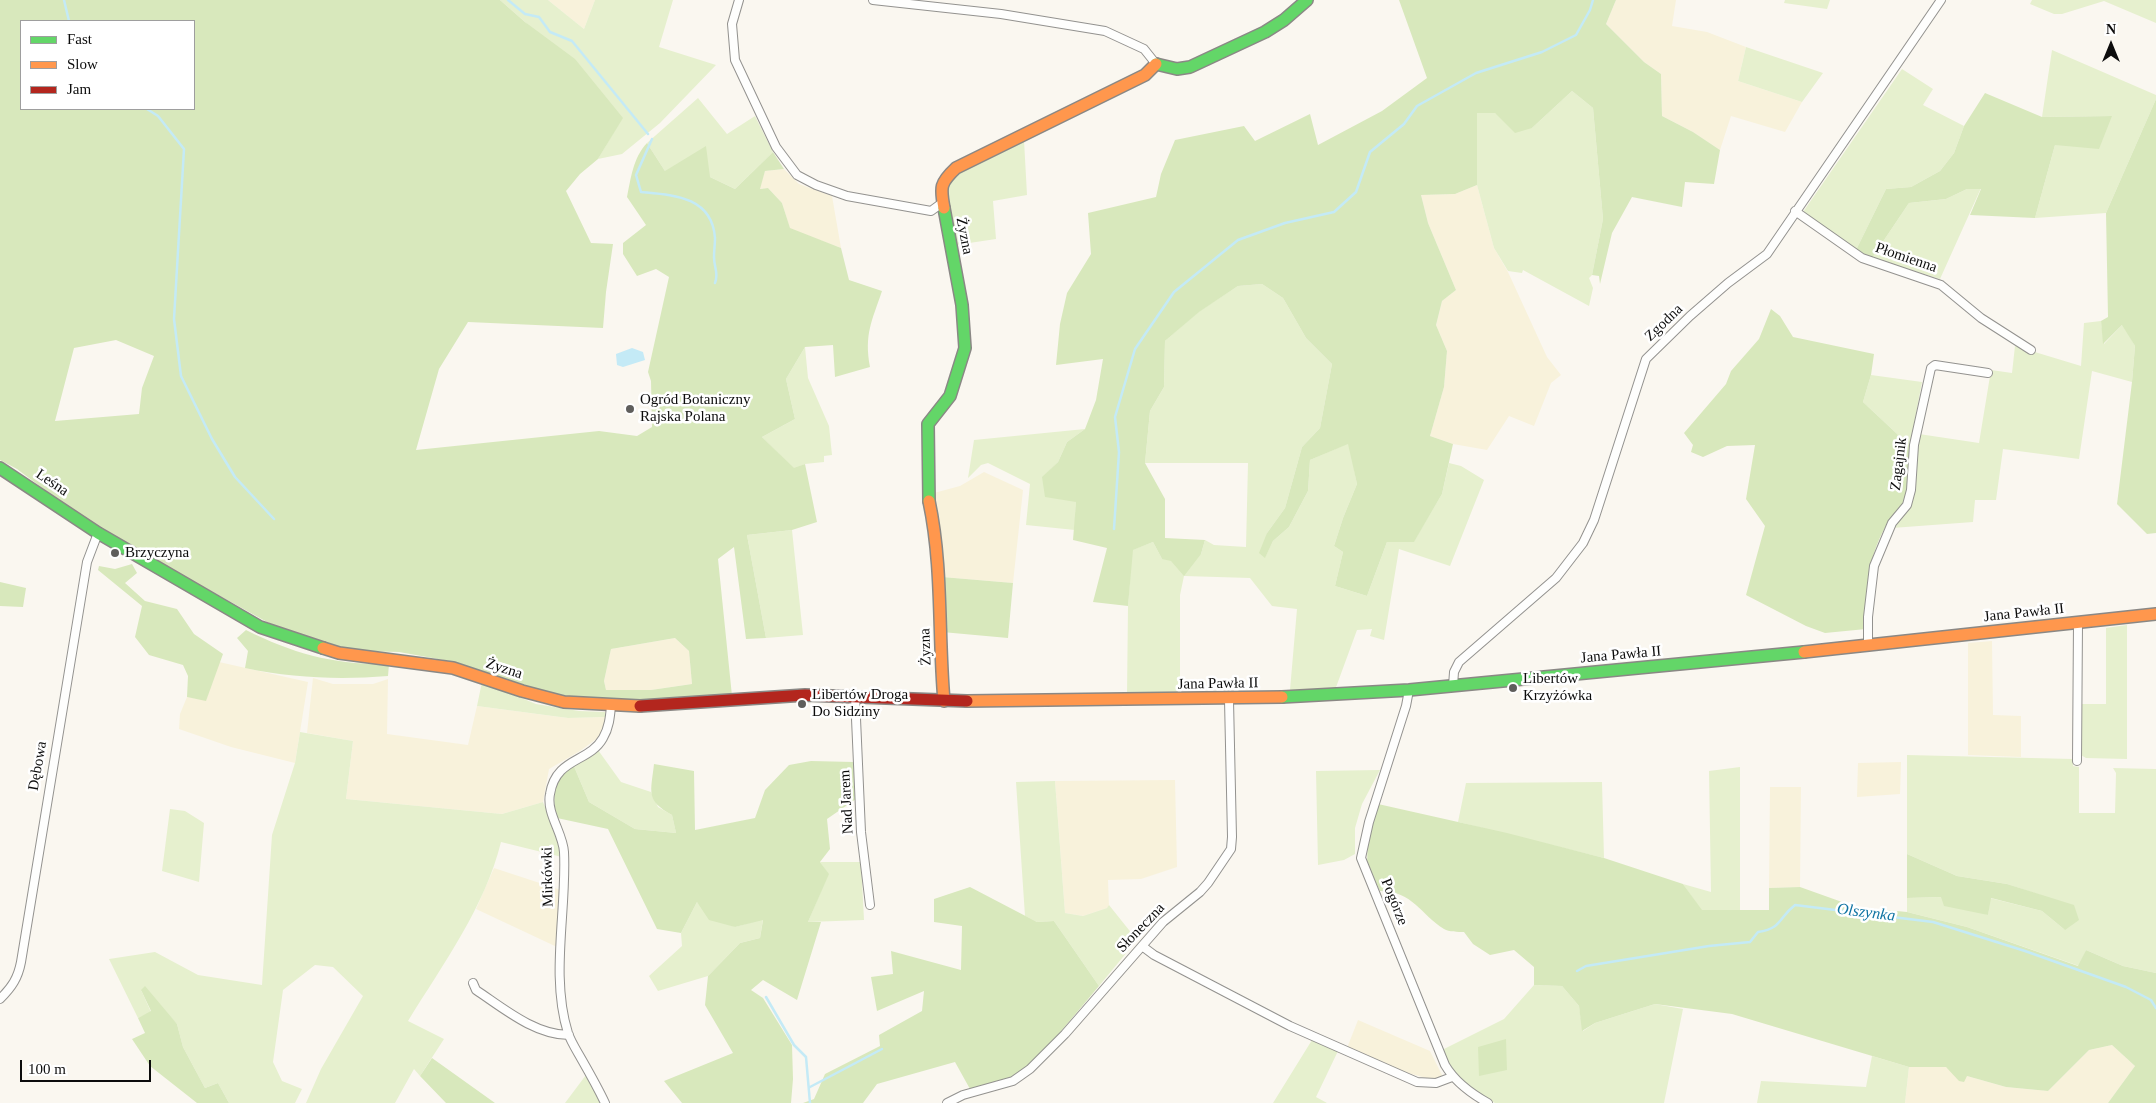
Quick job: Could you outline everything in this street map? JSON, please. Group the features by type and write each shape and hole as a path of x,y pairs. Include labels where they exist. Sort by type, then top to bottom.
{"street":[{"path":"739,0 732,24 735,60 776,147 797,175 816,186 857,198 931,211 942,203"},
{"path":"874,0 1001,14 1105,31 1144,49 1156,64 1177,69 1190,68 1265,32 1284,20 1307,0"},
{"name":"Zgodna","path":"1454,686 1454,672 1459,662 1556,578 1583,543 1594,520 1646,359 1690,316 1726,285 1767,254 1941,0"},
{"name":"Żyzna","path":"944,701 940,656 940,603 935,529 929,500 928,424 950,396 965,348 962,305 940,190 944,178 956,168 1145,75 1156,64"},
{"name":"Płomienna","path":"1795,211 1862,258 1941,285 1981,318 2032,350"},
{"name":"Zagajnik","path":"1868,644 1868,617 1874,566 1880,547 1892,523 1907,505 1911,490 1914,445 1931,368 1935,365 1988,373"},
{"name":"Leśna","path":"0,468 86,525"},
{"name":"Żyzna","path":"86,525 260,627 277,634 339,654 452,668 522,692 564,702 632,706 805,695 944,701 1087,701"},
{"name":"Dębowa","path":"0,999 12,987 22,962 87,562 98,533"},
{"name":"Jana Pawła II","path":"1087,701 1229,700 1409,690 1724,661 2156,614"},
{"path":"2077,761 2078,623"},
{"name":"Pogórze","path":"1409,690 1406,706 1369,822 1361,858 1452,1077"},
{"name":"Nad Jarem","path":"855,696 861,832 870,906"},
{"name":"Słoneczna","path":"947,1103 963,1094 1013,1081 1021,1077 1065,1034 1164,922 1200,892 1231,849 1229,700"},
{"name":"Mirkówki","path":"605,1103 569,1035 561,994 561,936 565,886 564,849 552,810 550,794 558,772 572,761 594,749 602,740 609,724 611,706"},
{"path":"1142,946 1154,956 1290,1026 1417,1082 1436,1083 1452,1077 1488,1103"},
{"path":"473,982 476,990 515,1016 554,1035 569,1035"}],"shaded area":[{"path":"548,0 595,0 584,29"},
{"path":"1616,0 1676,0 1672,26 1707,32 1746,47 1738,81 1802,102 1785,132 1731,116 1720,150 1693,132 1662,116 1661,74 1644,62 1606,24"},
{"path":"784,169 799,184 832,196 841,248 790,229 782,203 768,188 759,189 765,171"},
{"path":"1477,185 1494,248 1508,272 1547,357 1561,375 1551,383 1534,426 1509,416 1487,450 1453,444 1430,436 1444,387 1447,351 1436,325 1442,301 1456,290 1428,223 1421,195 1455,194"},
{"path":"984,472 1023,490 1013,583 942,577 941,533 934,493 960,486"},
{"path":"675,638 689,651 692,684 651,690 606,690 604,681 611,649"},
{"path":"1992,641 1993,715 2021,716 2021,757 1968,755 1968,643"},
{"path":"219,662 308,682 295,763 231,747 179,729 180,714 187,697 206,700"},
{"path":"313,678 333,684 373,684 388,679 387,734 468,745 477,706 568,718 605,717 604,724 599,737 580,751 549,769 543,802 502,814 346,799 353,741 307,733"},
{"path":"1901,762 1900,794 1857,797 1858,763"},
{"path":"1175,780 1177,867 1141,879 1108,880 1109,907 1083,916 1065,913 1055,781"},
{"path":"1770,787 1801,787 1800,887 1769,888"},
{"path":"494,868 561,890 557,947 476,909"},
{"path":"1358,1020 1430,1051 1443,1077 1430,1079 1397,1070 1347,1048"},
{"path":"2112,1045 2135,1066 2108,1103 1905,1103 1909,1067 1946,1067 1967,1076 2006,1087 2048,1091 2089,1050"}],"green space":[{"path":"0,0 500,0 525,22 575,59 623,118 598,159 580,174 566,191 591,243 613,244 603,328 468,322 439,369 416,450 599,431 637,436 652,427 651,381 648,372 669,277 656,269 637,276 623,254 623,243 646,225 627,197 636,162 647,143 665,171 706,146 710,177 735,189 773,152 784,169 765,171 760,189 768,188 782,203 790,228 841,248 849,280 882,291 870,328 868,355 870,367 835,377 833,345 805,347 786,379 795,419 762,437 794,468 805,464 817,522 792,530 747,535 766,638 746,639 734,547 718,559 732,696 650,701 566,699 455,662 399,652 361,651 317,643 267,622 90,524 17,469 0,460","holes":["116,340 154,356 142,388 139,414 55,421 74,348","675,638 689,651 692,684 651,690 606,690 604,681 611,649"]},
{"path":"500,0 548,0 584,29 595,0 673,0 659,47 716,65 660,123 622,154 598,159 622,118 525,22"},
{"path":"1399,0 1616,0 1606,24 1644,62 1661,74 1662,116 1693,132 1720,150 1714,184 1685,182 1682,207 1632,197 1612,233 1600,284 1599,276 1592,275 1603,219 1593,108 1572,91 1532,128 1515,133 1495,113 1477,113 1477,185 1455,194 1421,195 1428,223 1456,290 1442,301 1436,325 1447,351 1444,387 1430,436 1453,444 1442,494 1414,542 1387,542 1367,596 1335,586 1343,552 1334,546 1357,484 1348,444 1310,460 1308,491 1289,527 1273,541 1265,558 1259,553 1267,533 1285,508 1302,447 1320,428 1332,364 1306,338 1283,298 1262,284 1238,286 1199,312 1165,341 1164,387 1150,411 1145,463 1165,499 1165,538 1205,540 1201,554 1184,576 1171,561 1162,559 1153,542 1133,550 1128,606 1093,602 1107,548 1073,540 1076,502 1045,497 1042,477 1058,462 1067,442 1085,429 1096,400 1103,359 1056,365 1060,324 1067,293 1091,254 1088,213 1156,197 1161,174 1175,140 1244,126 1255,141 1310,114 1318,145 1382,111 1427,78"},
{"path":"1785,0 1830,0 1827,9 1784,3"},
{"path":"2032,0 2156,0 2156,23 2104,1 2062,14 2054,14 2030,4"},
{"path":"1746,47 1823,73 1802,102 1738,81"},
{"path":"2052,50 2156,95 2156,99 2106,213 2035,218 2055,145 2111,116 2042,117"},
{"path":"1902,69 1933,89 1923,105 1964,126 1954,153 1940,171 1911,187 1886,189 1856,250 1803,212"},
{"path":"1572,91 1593,108 1603,219 1592,275 1589,278 1593,288 1589,306 1523,270 1522,273 1508,271 1494,248 1477,185 1477,113 1495,113 1532,128"},
{"path":"1985,93 2042,117 2112,116 2099,149 2055,145 2035,218 1970,215 1981,189 1967,189 1946,199 1909,203 1872,258 1856,250 1886,189 1911,187 1940,171 1954,153 1964,126"},
{"path":"698,98 727,134 755,116 773,152 735,189 710,177 665,171 647,143"},
{"path":"2156,99 2156,533 2147,534 2117,504 2135,346 2122,325 2103,344 2101,321 2108,317 2106,213"},
{"path":"1024,140 1027,195 993,201 996,239 956,245 944,189 949,180 957,171"},
{"path":"1981,188 1940,279 1872,258 1909,203 1946,199 1967,189"},
{"path":"1262,284 1283,298 1306,338 1332,364 1320,428 1302,447 1285,508 1267,533 1265,557 1273,541 1289,527 1308,491 1310,460 1349,443 1357,484 1334,546 1343,552 1335,586 1367,596 1387,542 1414,541 1442,494 1449,463 1461,466 1484,480 1450,566 1399,549 1384,640 1370,636 1372,629 1357,630 1335,690 1290,690 1297,609 1272,606 1250,578 1184,576 1180,595 1180,692 1127,695 1128,606 1132,550 1153,542 1162,559 1201,554 1205,540 1214,545 1246,547 1248,463 1145,463 1150,411 1164,387 1165,341 1198,312 1238,286"},
{"path":"1771,309 1780,316 1793,337 1874,354 1871,375 1863,402 1910,446 1907,497 1882,533 1872,559 1867,587 1866,629 1825,633 1806,626 1746,595 1765,526 1746,499 1755,445 1727,446 1703,457 1691,452 1693,445 1684,433 1726,384 1731,371 1759,339"},
{"path":"2101,321 2104,344 2123,324 2135,346 2132,382 2092,371 2079,459 2003,449 1996,500 1975,500 1973,522 1892,528 1919,434 1979,443 1991,370 2012,373 2015,346 2081,366 2084,323"},
{"path":"805,347 808,378 829,426 832,455 824,456 824,462 805,464 794,469 762,437 795,419 786,379"},
{"path":"1871,375 1922,382 1910,446 1863,402"},
{"path":"1085,429 1067,442 1058,462 1043,477 1076,502 1075,530 1026,525 1030,484 988,463 981,465 968,478 974,440"},
{"path":"792,530 803,635 766,638 747,535"},
{"path":"132,564 137,573 125,583 145,601 177,609 194,634 223,654 206,701 187,697 188,676 183,665 149,655 135,637 142,606 98,570 99,566 115,569"},
{"path":"942,577 1013,583 1008,638 942,632"},
{"path":"0,582 26,588 23,607 0,606"},
{"path":"2127,625 2127,759 2086,758 2079,754 2080,704 2106,704 2106,628"},
{"path":"246,630 298,652 333,660 389,664 388,676 316,677 245,668 248,651 237,638"},
{"path":"482,682 536,704 579,711 605,712 605,717 568,718 477,706"},
{"path":"300,732 353,741 346,799 502,814 543,802 557,837 562,857 501,842 494,866 474,912 408,1021 444,1039 420,1076 414,1069 395,1103 306,1103 321,1069 363,996 333,967 315,965 283,990 273,1062 282,1081 302,1089 295,1103 229,1103 218,1083 205,1088 183,1047 177,1024 141,990 151,1012 138,1018 109,959 155,952 198,975 262,985 272,835 295,763"},
{"path":"598,750 621,782 651,792 658,807 672,815 676,833 635,829 589,802 573,764"},
{"path":"1907,755 2073,759 2073,766 2079,767 2079,813 2115,813 2116,773 2113,768 2156,769 2156,973 2123,966 2086,950 2079,966 1967,927 1907,912 1907,898 1942,897 1988,915 1990,898 2042,911 2065,930 2040,895 2007,884 1957,876 1907,854"},
{"path":"811,761 854,762 856,799 827,819 830,849 820,862 829,874 808,922 821,922 797,1000 763,980 751,990 763,998 792,1045 793,1079 791,1103 682,1103 664,1081 733,1053 705,1005 708,976 740,943 760,938 763,920 735,927 709,920 697,902 681,933 657,929 608,829 557,818 554,801 558,782 573,764 589,802 635,829 676,833 672,815 657,805 652,794 654,764 694,771 695,830 755,818 765,790 789,765"},
{"path":"1740,767 1740,910 1701,910 1683,884 1711,892 1709,771"},
{"path":"1380,770 1362,804 1355,828 1355,854 1344,860 1318,865 1316,771"},
{"path":"1055,781 1065,913 1083,916 1107,908 1109,905 1137,940 1099,986 1054,921 1037,922 1025,916 1016,782"},
{"path":"1602,782 1604,858 1458,822 1466,783"},
{"path":"1378,804 1507,833 1604,858 1683,884 1702,910 1769,910 1769,888 1800,887 1856,907 1907,912 1967,927 2078,966 2086,950 2123,966 2156,973 2156,1103 2108,1103 2135,1066 2112,1045 2089,1050 2048,1091 2006,1087 1967,1076 1964,1082 1959,1081 1946,1067 1909,1067 1732,1014 1655,1004 1595,1023 1582,1031 1579,1006 1562,986 1534,985 1534,967 1514,950 1490,955 1473,944 1464,932 1444,929 1409,899 1391,892 1380,891 1367,864 1368,834"},
{"path":"170,809 185,811 204,823 199,882 162,871"},
{"path":"1907,854 1957,876 2007,884 2074,905 2079,920 2065,930 2042,911 1991,898 1988,915 1944,906 1941,897 1907,898"},
{"path":"820,862 861,862 864,920 808,922 828,874"},
{"path":"970,887 1037,922 1054,921 1099,986 1036,1061 1012,1077 970,1089 955,1062 877,1084 863,1103 803,1103 814,1099 825,1074 880,1046 879,1035 922,1011 924,991 877,1011 871,977 893,974 891,951 961,970 962,926 934,922 934,899"},
{"path":"697,902 735,927 763,919 760,938 740,943 708,976 658,991 649,976 682,946 681,933"},
{"path":"1534,985 1562,986 1579,1006 1583,1031 1595,1023 1655,1004 1683,1009 1664,1103 1495,1103 1464,1081 1452,1068 1442,1050 1504,1019"},
{"path":"145,986 177,1024 183,1047 205,1088 218,1083 229,1103 197,1103 150,1066 132,1039 145,1033 138,1018 151,1011 141,990"},
{"path":"1506,1039 1507,1070 1479,1076 1478,1047"},
{"path":"1312,1040 1338,1051 1316,1097 1327,1103 1273,1103"},
{"path":"1872,1056 1909,1067 1905,1103 1757,1103 1761,1081 1866,1087"},
{"path":"432,1058 495,1103 446,1103 420,1076"},
{"path":"586,1075 601,1103 565,1103"}],"water":[{"path":"632,348 643,352 645,360 623,367 617,365 616,354"}],"waterway":[{"path":"64,0 69,20"},
{"path":"508,0 525,14 539,17 550,32 572,41 648,134"},
{"path":"1114,529 1119,452 1115,417 1135,349 1174,292 1238,240 1285,223 1334,212 1356,192 1370,152 1404,124 1417,106 1476,73 1542,52 1576,35 1590,10 1593,0"},
{"path":"149,110 158,116 184,149 174,319 181,376 212,439 235,477 274,519"},
{"path":"652,139 636,175 641,192 689,200 707,214 712,224 715,238 714,257 717,276 715,283"},
{"name":"Olszynka","path":"1577,971 1586,966 1709,946 1750,942 1758,932 1776,925 1795,905 1933,922 2025,951 2126,987 2151,1000 2156,1008"},
{"path":"766,997 794,1045 806,1057 810,1103"},
{"path":"810,1087 882,1049"}],"traffic: fast":[{"path":"1156,64 1177,69 1190,67 1265,32 1284,20 1307,0"},
{"path":"929,501 928,424 950,396 965,348 962,305 944,208"},
{"path":"0,468 98,533 260,627 323,648"},
{"path":"1282,697 1409,690 1804,652"}],"traffic: slow":[{"path":"944,208 942,186 956,168 1145,75 1156,64"},
{"path":"929,501 938,576 944,701"},
{"path":"1804,652 2156,614"},
{"path":"323,648 339,653 453,668 522,691 564,702 640,706"},
{"path":"967,701 1282,697"}],"traffic: jam":[{"path":"640,706 805,695 967,701"}],"place":[{"name":"Ogród Botaniczny Rajska Polana","path":"630,409"},
{"name":"Brzyczyna","path":"115,553"},
{"name":"Libertów Krzyżówka","path":"1513,688"},
{"name":"Libertów Droga Do Sidziny","path":"802,704"}]}
